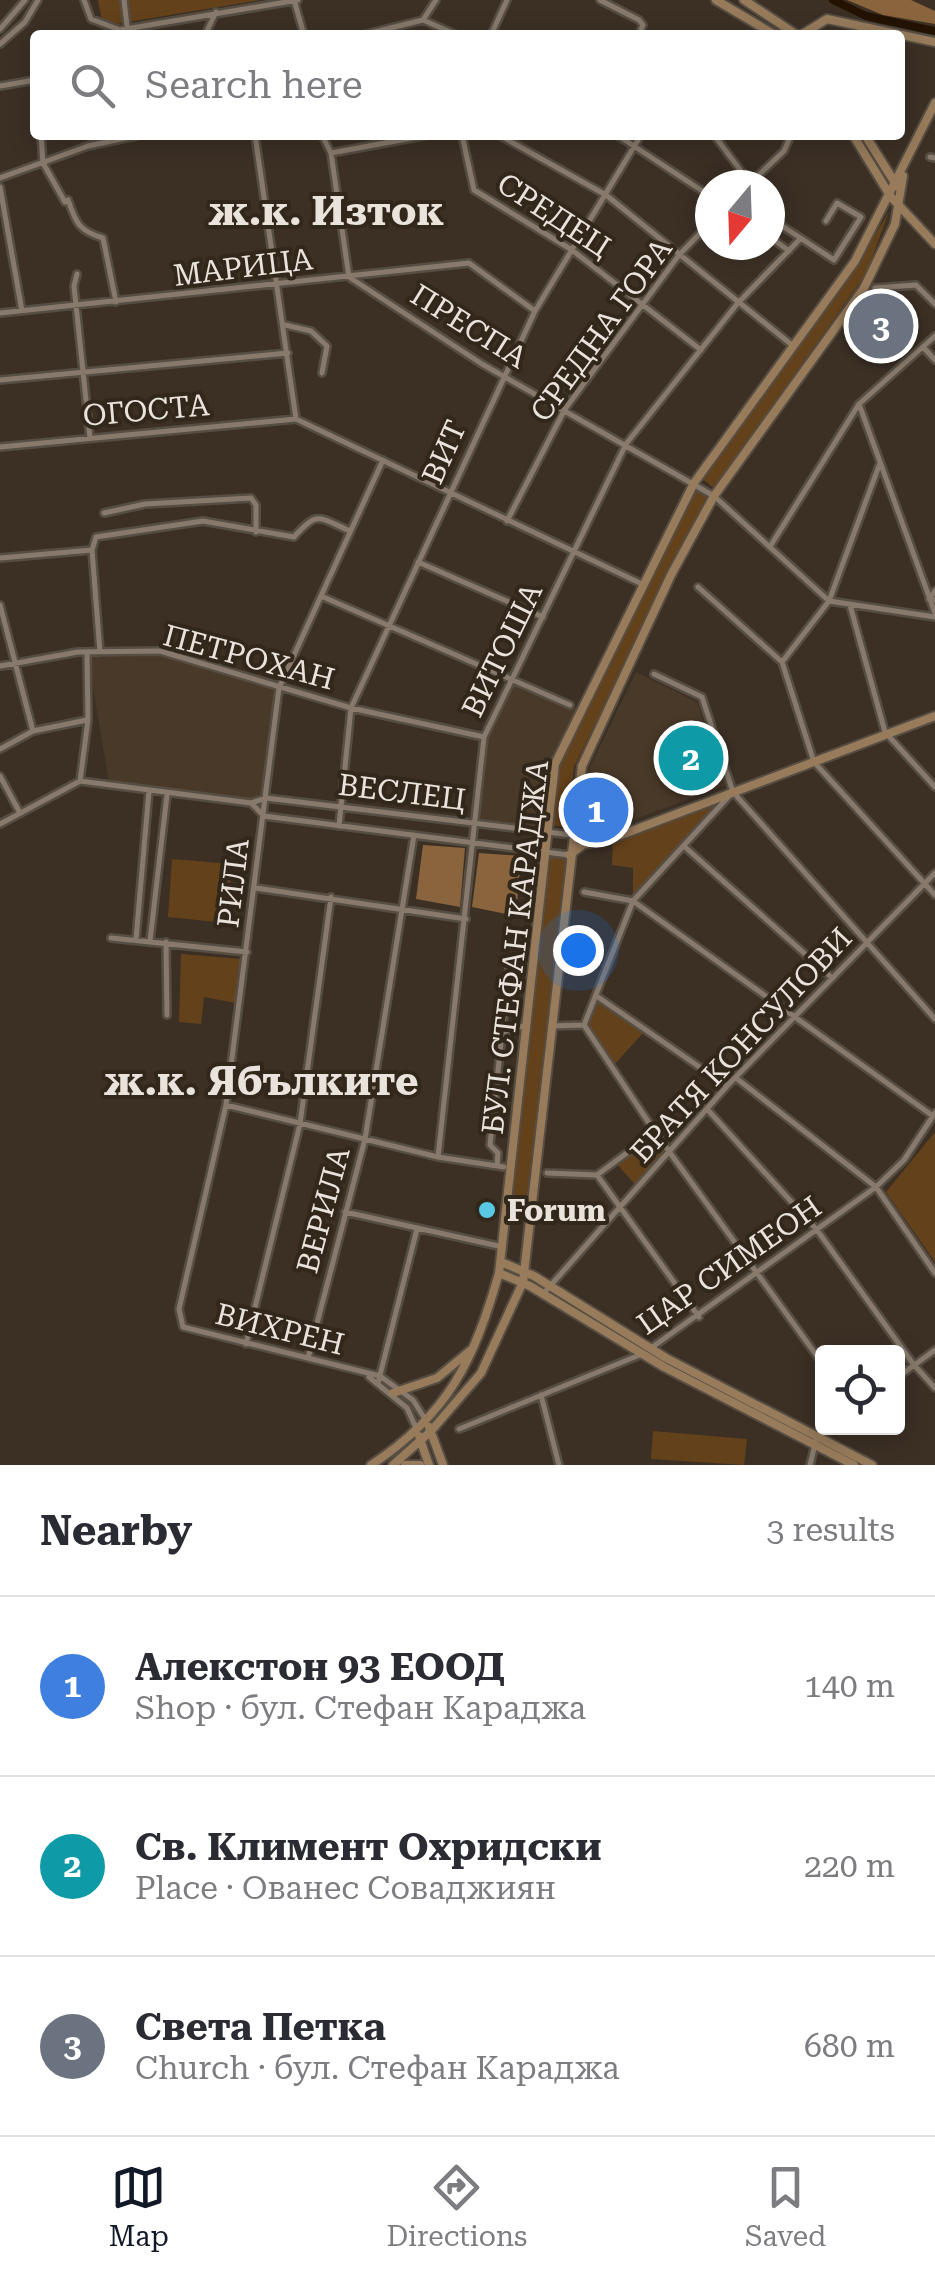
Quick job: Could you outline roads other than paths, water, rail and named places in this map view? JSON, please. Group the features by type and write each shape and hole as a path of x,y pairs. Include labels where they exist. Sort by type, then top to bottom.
{"street":[{"path":"0,29 25,0"},
{"path":"0,44 25,22 38,0"},
{"path":"84,0 91,19 102,27 118,30"},
{"path":"124,0 128,30"},
{"path":"137,30 216,12 296,0 303,30"},
{"path":"422,20 436,0"},
{"path":"493,30 507,0"},
{"path":"600,0 639,20 642,30"},
{"path":"716,0 767,30"},
{"path":"744,0 791,30"},
{"path":"208,30 216,12"},
{"path":"808,30 827,19 879,30"},
{"path":"382,30 422,20 445,30"},
{"path":"905,36 935,42"},
{"path":"0,86 30,81"},
{"path":"903,172 935,103"},
{"path":"41,140 43,163 65,202 68,200 76,224 84,232 103,238 116,302"},
{"path":"0,178 88,146 116,140"},
{"path":"256,140 296,419 642,584"},
{"path":"324,140 330,152 349,277"},
{"path":"330,152 399,140"},
{"name":"СРЕДЕЦ","path":"463,140 474,190 572,250 701,350"},
{"path":"508,140 606,195 736,304 794,346"},
{"path":"625,140 695,186"},
{"name":"ВИТ","path":"339,826 352,708 388,625 535,311 638,140"},
{"path":"718,140 739,170"},
{"path":"764,170 784,152 789,140"},
{"path":"856,140 891,197 903,204"},
{"path":"869,140 897,186 903,204 934,242"},
{"name":"БУЛ. СТЕФАН КАРАДЖА","path":"372,1465 417,1431 453,1390 474,1347 499,1273 523,1026 555,764 694,482 855,261 903,172"},
{"name":"БУЛ. СТЕФАН КАРАДЖА","path":"393,1465 431,1431 481,1373 523,1282 582,766 671,575 714,496 864,288 903,204 903,172"},
{"path":"0,187 22,311"},
{"path":"785,228 834,260 860,217 837,203 826,221"},
{"path":"895,224 916,222"},
{"name":"СРЕДНА ГОРА","path":"508,521 565,409 695,239"},
{"name":"ВИТОША","path":"438,1156 484,737 626,444 736,304 800,239"},
{"path":"785,248 790,251"},
{"name":"МАРИЦА","path":"0,313 278,287 469,263 535,311"},
{"path":"77,274 90,438"},
{"name":"ПРЕСПА","path":"349,277 504,375 694,482 746,520 771,545"},
{"path":"875,288 916,285 935,304"},
{"path":"284,325 297,326 328,346 322,373"},
{"path":"859,404 935,615 829,601 771,545 859,404 935,336"},
{"path":"924,347 935,360"},
{"path":"0,380 288,353"},
{"name":"ОГОСТА","path":"0,447 296,419"},
{"name":"РИЛА","path":"183,1328 178,1309 226,1105 279,688 382,460"},
{"path":"782,662 829,601 880,462"},
{"path":"104,513 145,504 251,498 256,505 256,532"},
{"path":"100,652 92,550 96,538 202,521 294,537 314,516 350,531"},
{"path":"0,558 92,550"},
{"path":"418,562 544,618"},
{"path":"698,587 782,662 814,762 935,895"},
{"path":"932,599 935,591"},
{"path":"320,596 570,705"},
{"path":"0,605 33,731"},
{"path":"850,605 885,732 935,787"},
{"name":"ПЕТРОХАН","path":"0,666 88,652 160,651 352,708 484,737"},
{"path":"0,824 80,781 88,720 88,652"},
{"path":"654,674 702,697 733,792 935,1019"},
{"path":"569,855 584,844 612,838 935,716"},
{"path":"0,749 33,731 88,720"},
{"path":"0,776 21,814"},
{"name":"ВЕСЛЕЦ","path":"80,781 251,803 266,798 572,835"},
{"path":"136,940 149,791"},
{"path":"584,1025 633,901 733,792"},
{"path":"150,941 167,793"},
{"path":"251,803 264,816"},
{"name":"ВЕСЛЕЦ","path":"264,816 569,855"},
{"name":"ВЕРИЛА","path":"308,1358 365,1138 414,835"},
{"path":"572,835 584,844"},
{"path":"684,846 832,978"},
{"name":"БРАТЯ КОНСУЛОВИ","path":"543,1294 726,1086 935,872"},
{"path":"256,888 466,919"},
{"path":"584,892 633,901 934,1116"},
{"path":"246,1344 300,1124 331,897"},
{"path":"111,938 247,952"},
{"path":"166,942 167,1015"},
{"path":"226,1105 438,1156 501,1166 498,1153 490,1144 510,959"},
{"path":"598,996 726,1086"},
{"path":"551,1026 584,1025"},
{"path":"584,1025 655,1132 815,1352"},
{"path":"502,1032 523,1026"},
{"path":"736,1078 876,1188 935,1273"},
{"path":"707,1109 816,1230 914,1366 935,1388"},
{"name":"ЦАР СИМЕОН","path":"459,1428 651,1349 876,1188 904,1160 934,1116"},
{"path":"547,1174 597,1175 655,1132"},
{"path":"597,1175 699,1317"},
{"path":"345,1212 503,1247"},
{"path":"379,1379 416,1229"},
{"path":"501,1262 525,1271 651,1349 854,1465"},
{"path":"499,1273 523,1282 641,1354 872,1465"},
{"name":"ВИХРЕН","path":"183,1328 379,1379"},
{"path":"393,1393 447,1372 474,1347"},
{"path":"905,1372 935,1350"},
{"path":"379,1379 404,1391 431,1431 443,1465"},
{"path":"379,1379 393,1393 417,1431 429,1465"},
{"path":"541,1395 559,1465"},
{"path":"810,1465 816,1440 821,1435"},
{"path":"405,1465 420,1465"}],"waterway":[{"path":"833,0 866,16 935,31"}],"place":[{"name":"Света Петка","path":"881,326"},
{"name":"Св. Климент Охридски","path":"691,758"},
{"name":"Алекстон 93 ЕООД","path":"596,810"},
{"name":"Forum","path":"487,1210"}],"district":[{"name":"ж.к. Изток","path":"326,211"},
{"name":"ж.к. Ябълките","path":"261,1081"}]}
